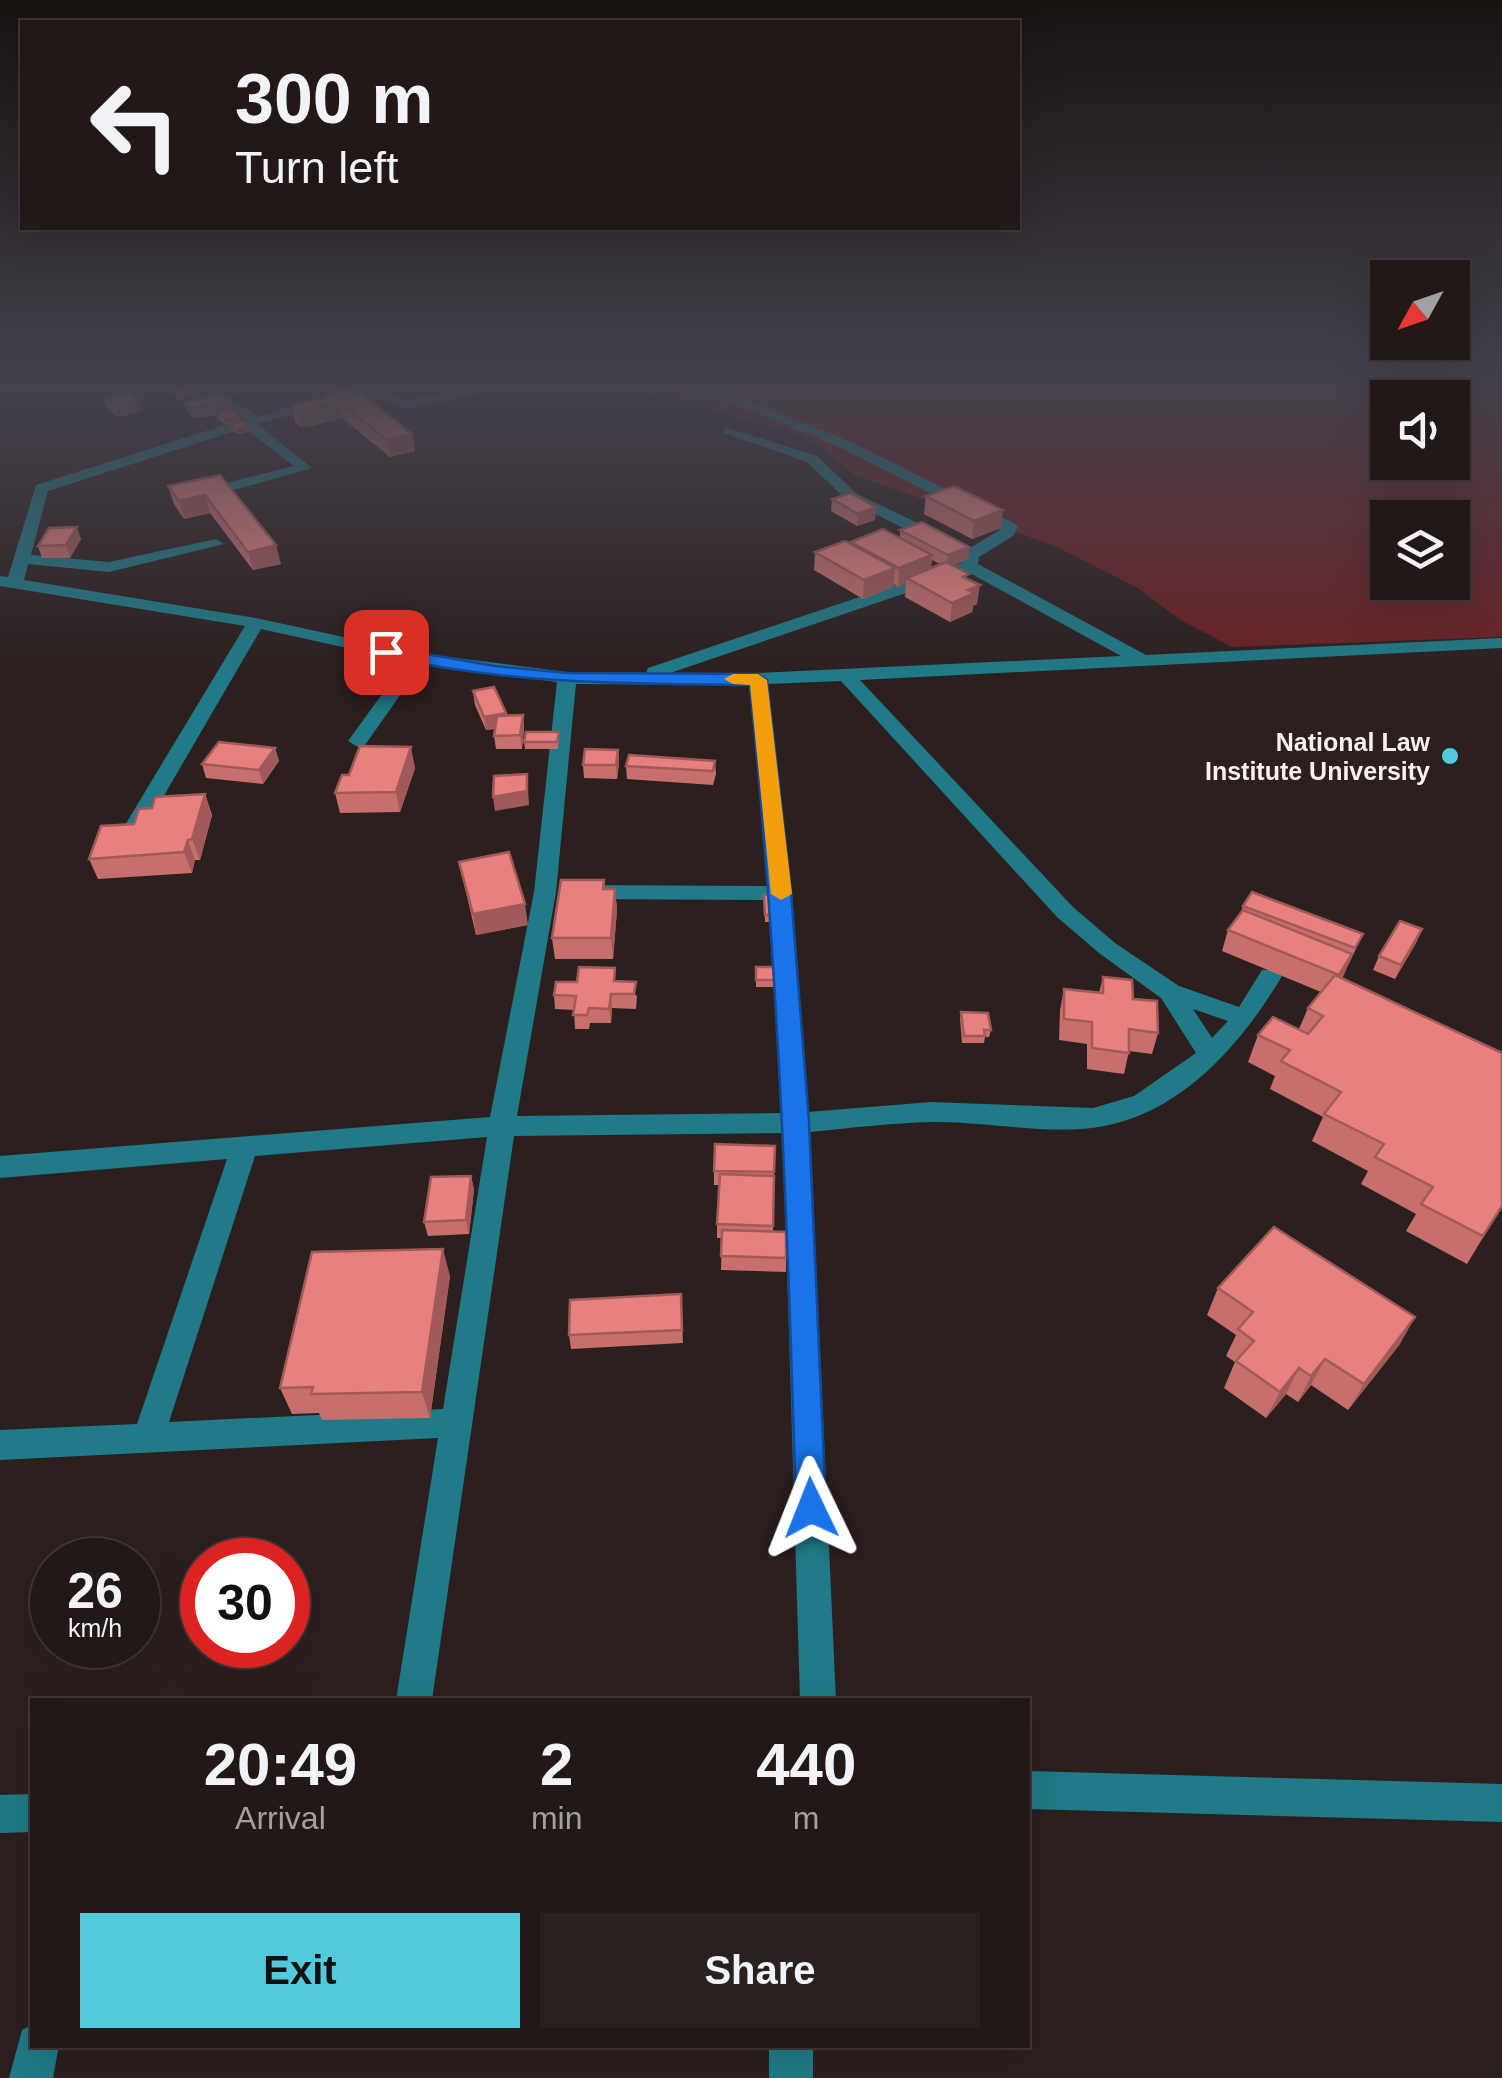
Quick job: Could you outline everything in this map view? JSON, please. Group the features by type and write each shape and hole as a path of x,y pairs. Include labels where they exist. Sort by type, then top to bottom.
{"street":[{"path":"63,481 41,488 22,558 8,582 256,624 417,658 567,678 758,680 1502,644"},
{"path":"220,489 253,481"},
{"path":"837,481 852,497 1140,659"},
{"path":"626,678 658,672 970,560 1010,527 918,481"},
{"path":"22,558 109,567 216,544"},
{"path":"133,830 256,624"},
{"path":"358,741 417,658"},
{"path":"845,674 1066,912 1106,948 1170,992 1245,1018"},
{"path":"414,1698 502,1126 545,892 567,678"},
{"path":"758,680 781,892 796,1122 818,1698"},
{"path":"545,892 781,892"},
{"path":"0,1167 502,1126 796,1122 932,1112 1092,1118 1143,1104 1211,1056 1245,1018 1270,976"},
{"path":"1170,992 1211,1056"},
{"path":"148,1438 244,1148"},
{"path":"0,1444 458,1423"},
{"path":"1030,1790 1502,1803"},
{"path":"0,1814 30,1813"},
{"path":"31,2078 36,2048"},
{"path":"791,2048 791,2078"}],"shaded area":[{"path":"872,481 1502,481 1502,637 1232,647 1179,619 1138,588 1055,546"}],"building":[{"path":"225,481 276,545 248,552 205,495 179,501 168,486"},
{"path":"954,486 1003,510 974,521 926,496"},
{"path":"850,493 876,507 858,514 832,499"},
{"path":"922,522 969,547 948,555 900,530"},
{"path":"77,527 66,545 38,546 49,528"},
{"path":"883,529 932,555 899,568 851,542"},
{"path":"845,541 895,568 864,580 815,552"},
{"path":"946,562 980,585 968,590 975,593 952,603 907,578"},
{"path":"494,687 506,713 484,717 473,691"},
{"path":"523,715 520,735 494,736 497,716"},
{"path":"526,732 559,732 557,742 524,742"},
{"path":"219,742 275,748 259,770 202,764"},
{"path":"360,746 411,747 396,792 335,793 342,775 349,775"},
{"path":"585,749 618,750 616,765 583,765"},
{"path":"629,755 715,761 713,771 626,766"},
{"path":"527,774 527,791 493,797 494,776"},
{"path":"205,794 192,839 184,852 89,859 101,826 134,824 139,809 152,808 155,797"},
{"path":"509,852 525,904 473,914 459,862"},
{"path":"561,880 604,880 603,889 615,889 611,938 552,938"},
{"path":"1252,892 1363,934 1355,948 1243,906"},
{"path":"778,894 779,915 765,915 764,895"},
{"path":"1243,910 1352,954 1339,975 1228,930"},
{"path":"1400,921 1422,929 1401,965 1379,956"},
{"path":"579,967 615,968 614,981 636,982 634,994 611,994 609,1009 589,1008 587,1015 573,1015 576,996 554,995 556,982 577,982"},
{"path":"756,967 778,967 778,980 756,980"},
{"path":"1335,975 1502,1053 1502,1206 1483,1236 1421,1204 1433,1187 1375,1157 1384,1144 1324,1114 1341,1092 1281,1061 1290,1050 1258,1035 1273,1017 1308,1034 1323,1016 1308,1008"},
{"path":"1103,977 1132,980 1133,999 1157,1001 1158,1033 1129,1029 1129,1053 1092,1048 1092,1022 1064,1019 1064,989 1103,993"},
{"path":"961,1012 988,1013 991,1030 984,1030 985,1036 964,1036"},
{"path":"715,1144 775,1146 774,1172 714,1171"},
{"path":"720,1174 774,1176 773,1226 717,1224"},
{"path":"471,1176 466,1220 424,1222 431,1177"},
{"path":"1274,1227 1415,1317 1364,1384 1325,1359 1311,1376 1299,1368 1280,1392 1236,1361 1254,1341 1238,1329 1253,1312 1218,1288"},
{"path":"722,1230 786,1232 786,1258 721,1256"},
{"path":"443,1249 422,1392 311,1394 313,1387 280,1388 312,1252"},
{"path":"681,1294 682,1330 569,1335 570,1300"}],"slow traffic":[{"path":"733,679 758,680 781,894"}],"place":[{"name":"National Law Institute University","path":"1450,756"}],"route":[{"path":"386,652 495,671 567,678 758,680 781,892 796,1122 811,1508"}]}
